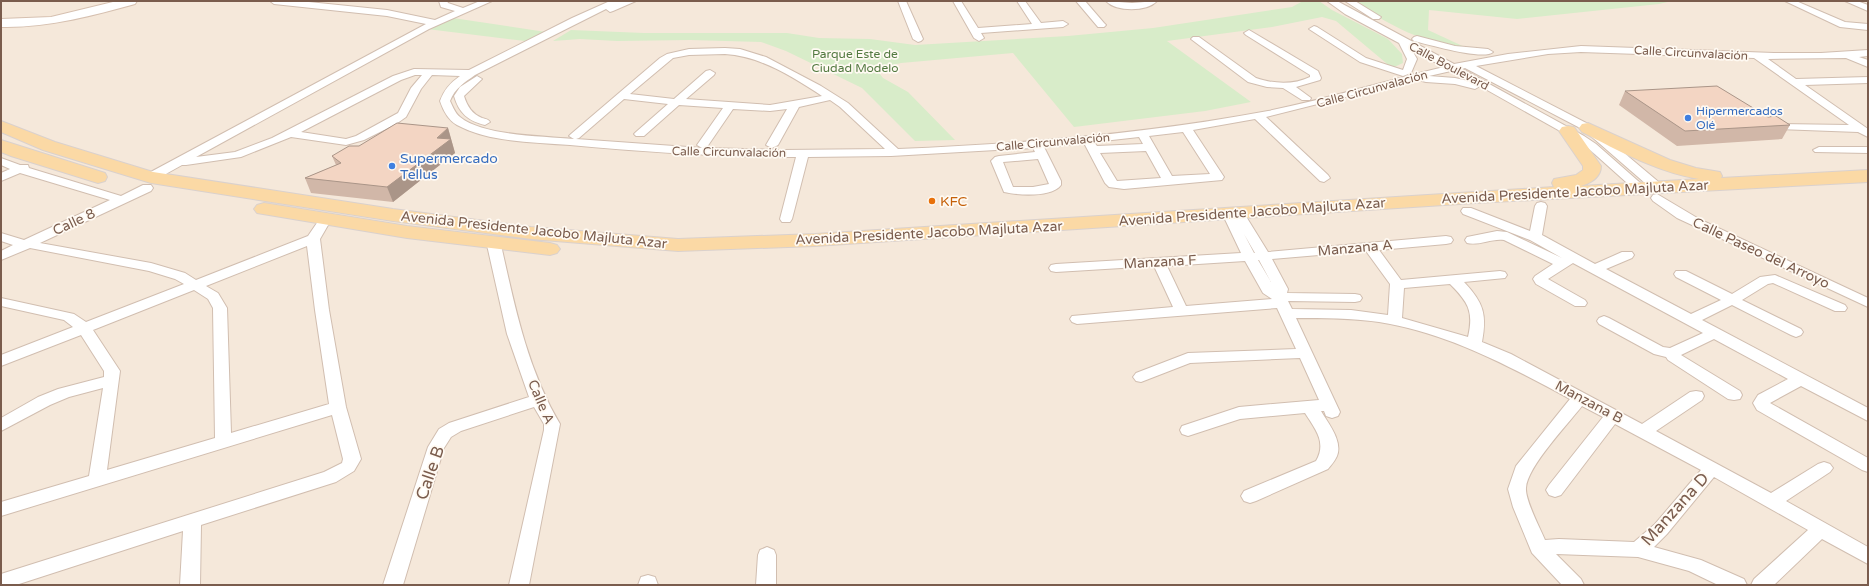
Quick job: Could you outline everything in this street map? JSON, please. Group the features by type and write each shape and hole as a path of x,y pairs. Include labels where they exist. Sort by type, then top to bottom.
{"main road":[{"name":"Avenida Presidente Jacobo Majluta Azar","path":"1,126 149,183 325,220 494,245 651,257 729,258 814,254 1236,219"},
{"path":"1588,128 1642,156 1670,167 1706,175 1759,181"},
{"path":"1471,204 1581,180 1590,174 1592,172 1592,166 1568,131"},
{"name":"Avenida Presidente Jacobo Majluta Azar","path":"1,145 16,152 105,179 149,183 531,233 678,245 711,245 1236,219 1651,191 1759,181 1868,176"},
{"name":"Avenida Presidente Jacobo Majluta Azar","path":"1471,204 1541,206 1651,191 1868,187"}],"street":[{"path":"1,12 66,9 115,1"},
{"path":"1,23 18,24 54,21 131,1"},
{"path":"274,1 387,13 436,23"},
{"path":"443,1 444,4 463,11"},
{"name":"Calle 8","path":"1,256 30,245 122,200 174,165 298,95 436,23 488,1"},
{"name":"Calle Circunvalación","path":"617,1 575,20 471,73 455,84 448,93 445,101 452,116 460,123 482,131 534,139 635,149 710,153 895,152 998,147 1040,149 1087,139 1186,128 1258,116 1406,75 1455,64 1520,54 1592,48 1754,54 1812,52 1868,47"},
{"name":"Calle Circunvalación","path":"632,1 596,15 489,72 464,89 459,96 463,109 475,120 504,126 575,136 640,142 772,146 886,145 1010,140 1092,132 1231,113 1311,97 1334,95"},
{"path":"902,1 918,39"},
{"path":"958,1 977,34 1063,24"},
{"path":"1021,1 1038,26"},
{"path":"1080,1 1101,25"},
{"path":"1110,1 1116,5 1122,6 1147,4 1153,1"},
{"path":"1789,1 1843,24 1868,27"},
{"path":"1849,1 1868,8"},
{"path":"1332,2 1350,2"},
{"name":"Calle Boulevard","path":"1332,2 1404,43 1526,95 1588,128 1651,191"},
{"name":"Calle Boulevard","path":"1350,2 1417,39 1504,95 1592,146 1651,191"},
{"path":"1314,29 1364,60 1406,75 1424,79 1455,81 1504,95"},
{"path":"1196,39 1252,80 1262,84 1290,84 1313,80 1316,78 1314,74 1249,33"},
{"path":"1417,39 1455,48 1488,52"},
{"path":"1404,43 1412,59 1406,75"},
{"name":"Calle Circunvalación","path":"1455,64 1488,52 1522,48 1586,44 1799,57 1868,52"},
{"path":"575,136 663,60 670,56 689,52 725,51 740,52 763,59 831,97 859,118 895,152"},
{"path":"1520,54 1501,64 1499,68 1501,73 1506,78 1526,95"},
{"path":"1754,54 1865,132"},
{"path":"1848,54 1868,64"},
{"path":"174,165 197,160 237,155 288,133 397,78 414,72 489,72"},
{"path":"288,133 346,142 360,138 392,122 402,115 416,88 430,72"},
{"path":"640,134 710,73"},
{"path":"1793,82 1868,80"},
{"path":"1290,84 1311,97"},
{"path":"622,96 676,102 770,108 795,105 831,97"},
{"path":"772,146 795,105"},
{"path":"702,145 730,106"},
{"path":"1258,116 1324,178"},
{"path":"1849,121 1868,120"},
{"path":"1779,127 1865,132"},
{"path":"1087,139 1113,184 1124,185 1218,177 1186,128"},
{"path":"1142,133 1169,180"},
{"path":"1093,150 1150,147"},
{"path":"1040,149 1055,181 1052,188 1018,191 1008,189 997,161 999,159 1040,149"},
{"path":"1819,150 1868,150"},
{"path":"786,219 803,153"},
{"path":"1,177 41,160"},
{"path":"1,161 20,169 122,200"},
{"name":"Calle Paseo del Arroyo","path":"1651,191 1681,215 1868,303"},
{"path":"1471,204 1535,237 1568,260"},
{"path":"1535,237 1541,206"},
{"path":"1188,430 1239,413 1310,407 1331,409 1282,304 1268,290 1257,256 1236,219"},
{"path":"1,361 313,239 325,220"},
{"path":"1472,240 1497,235 1507,236 1595,269 1868,415"},
{"path":"1,237 30,245 151,267 180,276 213,296 220,308 223,441"},
{"path":"1,582 330,476 348,467 352,459 338,407 322,310 313,239"},
{"name":"Manzana A","path":"1257,256 1446,240"},
{"name":"Calle A","path":"494,245 514,334 538,400 548,416 552,430 519,585"},
{"path":"1370,247 1397,284 1395,321"},
{"name":"Manzana F","path":"1056,268 1257,256"},
{"path":"1595,269 1627,256"},
{"path":"1568,260 1542,276 1541,282 1580,303"},
{"path":"1159,262 1182,310"},
{"path":"1681,274 1796,332"},
{"path":"1397,284 1500,275"},
{"path":"1453,279 1473,299 1478,325 1474,344"},
{"path":"1690,320 1732,300 1765,280 1775,279 1840,308"},
{"path":"1077,319 1355,298"},
{"path":"1,302 69,317 84,328 112,371 98,480"},
{"name":"Manzana B","path":"1282,304 1395,321 1432,330 1474,344 1506,358 1712,468 1868,556"},
{"path":"1604,321 1658,351 1673,354 1714,333"},
{"path":"1141,377 1188,358 1305,353"},
{"path":"1673,354 1673,357 1734,395"},
{"path":"1801,379 1764,399 1761,402 1763,406 1868,466"},
{"path":"1,425 44,401 64,393 112,380"},
{"path":"1642,431 1696,396"},
{"path":"1574,585 1539,548 1522,507 1518,490 1522,470 1580,397"},
{"name":"Calle B","path":"393,585 436,447 445,433 469,421 538,400"},
{"path":"1,509 338,407"},
{"path":"1250,496 1322,465 1329,454 1331,445 1328,436 1310,407"},
{"path":"1555,490 1613,415"},
{"name":"Manzana D","path":"1638,550 1661,529 1712,468"},
{"path":"1772,501 1824,468"},
{"path":"190,585 192,521"},
{"path":"1761,585 1822,529"},
{"path":"1539,548 1559,546 1638,550 1694,565 1737,585"},
{"path":"766,585 767,555"}],"shaded area":[{"path":"1,1 1868,1 1868,585 1,585"}],"green space":[{"name":"Parque Este de Ciudad Modelo","path":"1303,1 1319,1 1332,10 1388,39 1402,54 1403,63 1392,68 1336,21 1322,17 1272,27 1167,41 1251,102 1205,111 1074,127 1013,53 901,63 876,69 883,78 908,92 955,140 915,141 862,88 786,51 761,42 690,40 617,41 580,39 553,41 571,30 644,33 787,33 819,38 870,39 915,45 1068,36 1153,28 1292,7"},
{"path":"1351,1 1672,1 1659,4 1517,19 1429,10 1428,30 1469,49 1437,43 1407,32"},
{"path":"453,18 546,32 525,41 427,29"}],"building":[{"path":"1717,86 1768,117 1776,116 1790,125 1685,131 1625,91"},
{"path":"397,123 448,128 437,138 451,139 387,187 305,178 341,163 332,156 349,146 359,146"}],"place":[{"name":"Hipermercados Olé","path":"1688,118"},
{"name":"Supermercado Tellus","path":"392,166"},
{"name":"KFC","path":"932,201"}]}
